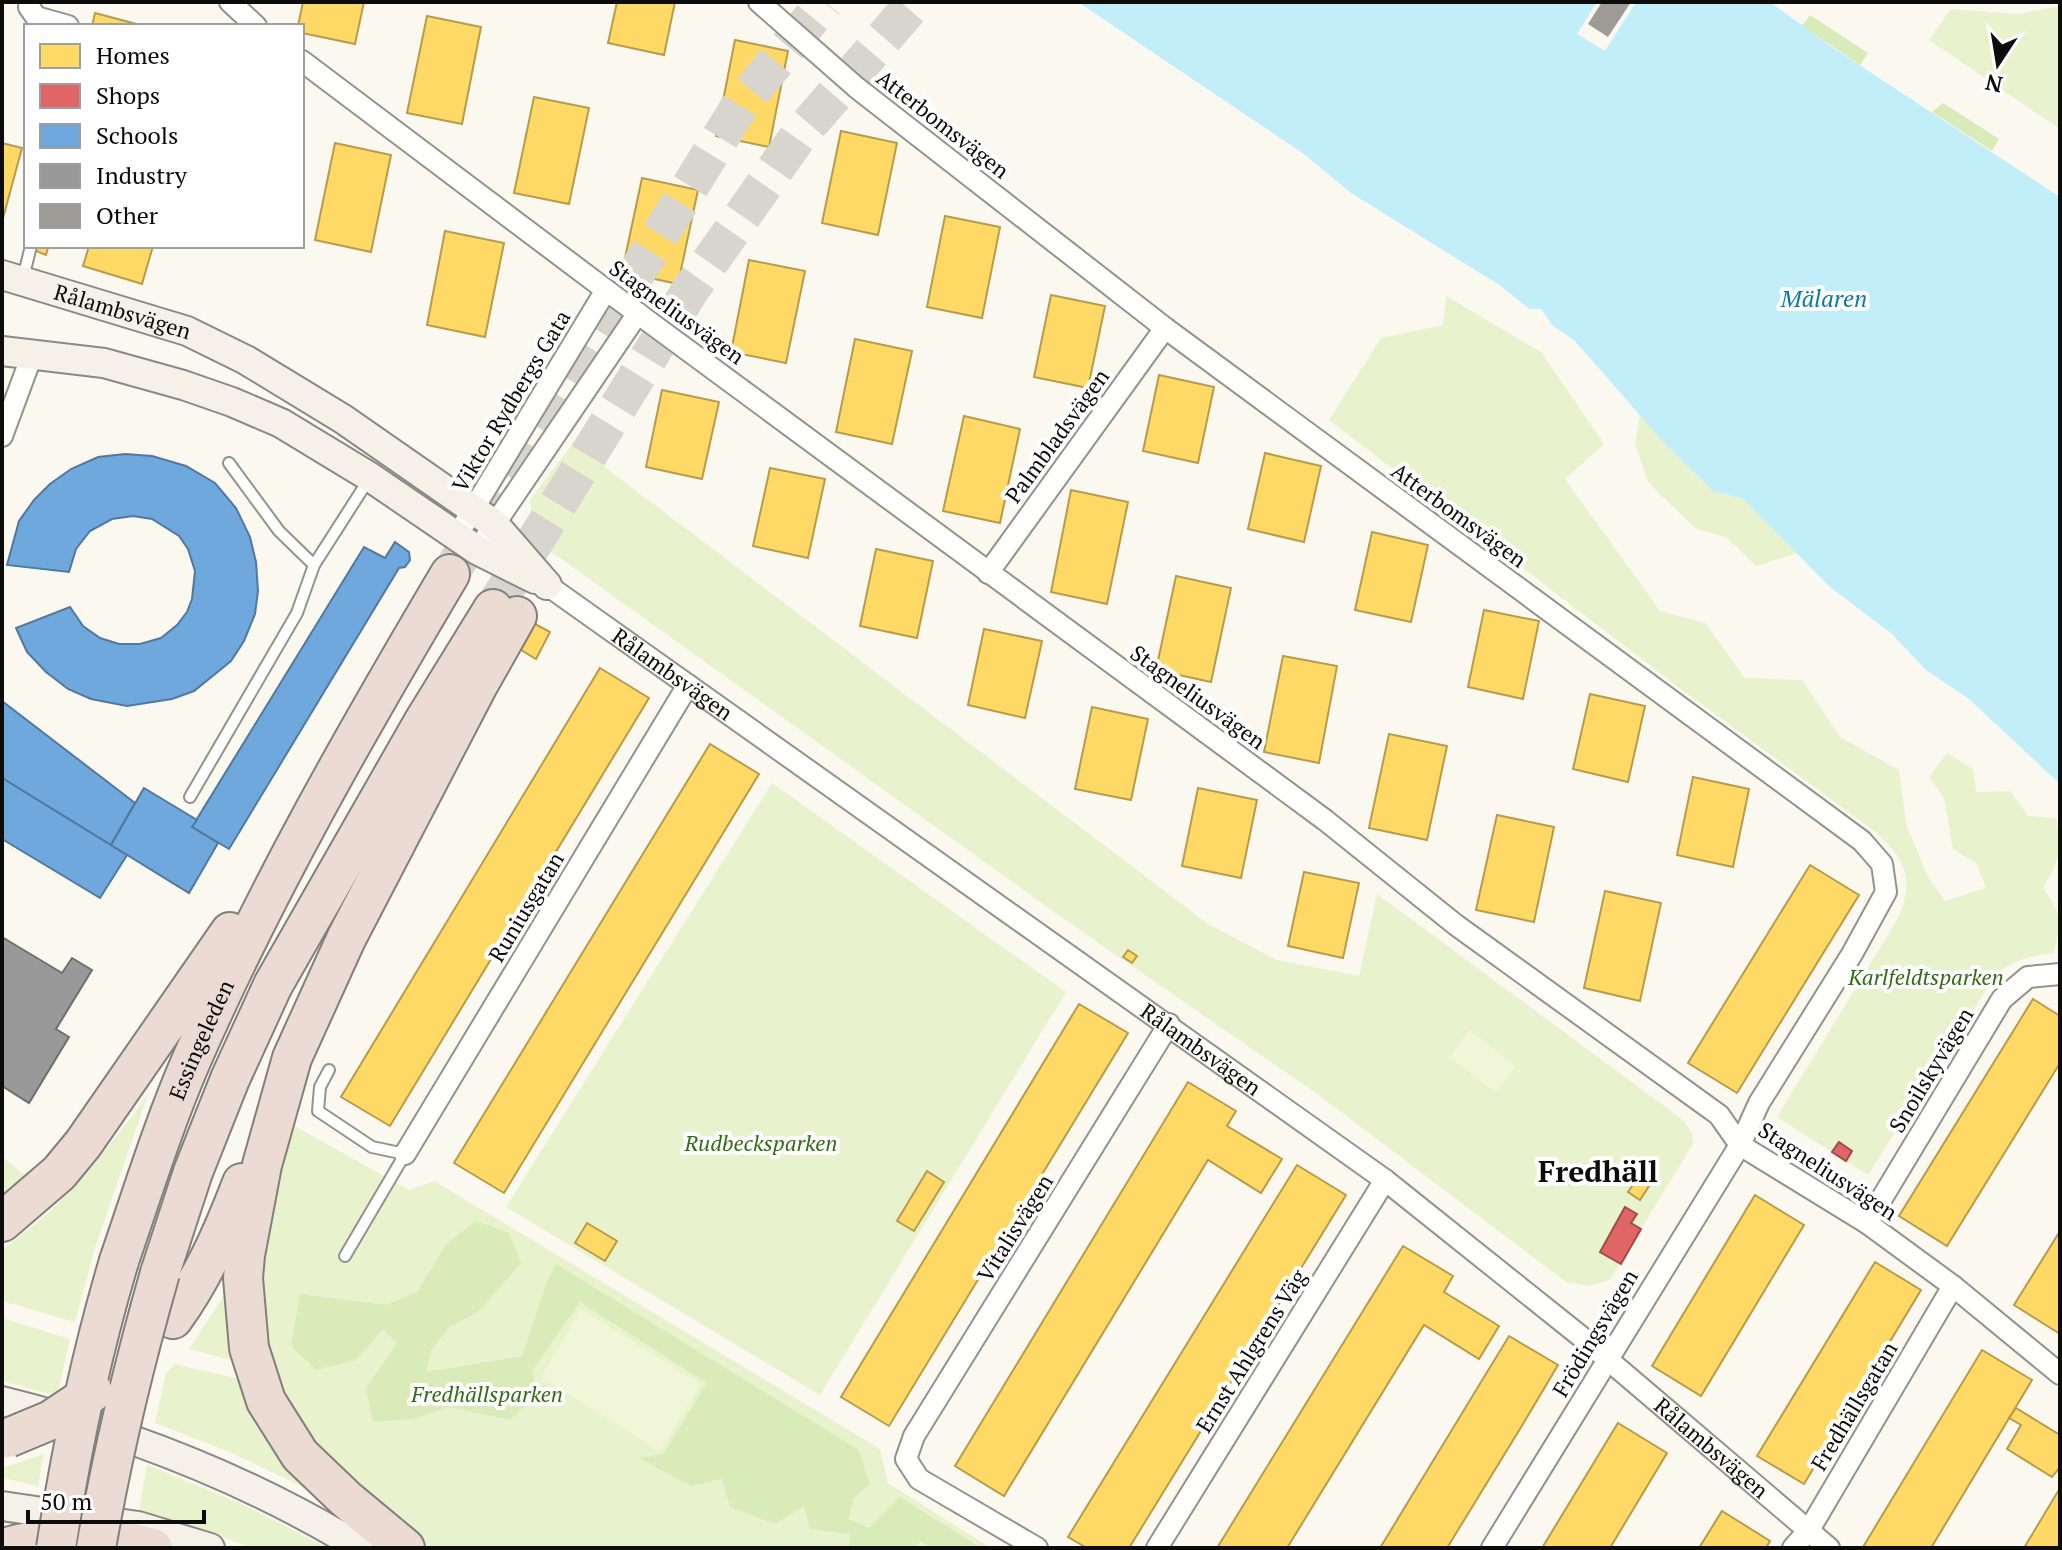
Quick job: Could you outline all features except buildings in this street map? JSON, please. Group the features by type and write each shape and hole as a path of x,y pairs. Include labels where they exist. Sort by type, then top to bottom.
{"highway":[{"name":"Essingeleden","path":"56,1548 84,1386 119,1261 190,1063 235,965 324,795 461,553"},
{"name":"Essingeleden","path":"96,1548 126,1399 160,1273 198,1159 230,1079 273,985 424,721 508,608 470,700 346,939 292,1058"},
{"path":"2,1222 59,1173 117,1100 324,795"},
{"path":"4,1426 51,1420 137,1358 173,1319 196,1287 214,1253 292,1058"},
{"path":"292,1058 262,1165 245,1255 244,1300 249,1348 266,1401 300,1455 346,1499 405,1548"},
{"path":"5,1548 74,1537 153,1548"}],"street":[{"path":"30,2 29,7 36,17 61,24"},
{"path":"230,2 254,24"},
{"name":"Atterbomsvägen","path":"759,2 857,88 1165,328 1862,841 1882,864 1886,892 1852,954 1759,1103 1740,1145"},
{"name":"Stagneliusvägen","path":"304,63 606,290 1325,820 1456,925 1719,1115 1740,1145 1867,1223 1953,1286 2060,1374"},
{"name":"Rålambsvägen","path":"12,278 187,331 246,360 343,419 484,516 547,585 1385,1180 1608,1359 1829,1548"},
{"name":"Viktor Rydbergs Gata","path":"461,553 484,516 571,348 606,290"},
{"name":"Viktor Rydbergs Gata","path":"484,516 601,366 638,313"},
{"name":"Palmbladsvägen","path":"988,573 1165,328"},
{"path":"571,348 583,345 592,348 599,356 601,366"},
{"name":"Rålambsvägen","path":"2,351 104,363 183,385 281,423 370,477 461,553 547,585"},
{"path":"2,436 32,355"},
{"name":"Runiusgatan","path":"405,1154 688,685"},
{"name":"Snoilskyvägen","path":"1867,1223 2002,999 2028,977 2060,974"},
{"name":"Vitalisvägen","path":"1037,1548 919,1479 906,1459 914,1436 1169,1024"},
{"name":"Frödingsvägen","path":"1492,1548 1740,1145"},
{"name":"Ernst Ahlgrens Väg","path":"1157,1548 1385,1180"},
{"name":"Fredhällsgatan","path":"1793,1548 1809,1530 1953,1286"},
{"path":"4,1426 50,1413 199,1465 317,1521 361,1548"},
{"path":"2,1506 138,1526 210,1548"}],"lane":[{"path":"12,278 30,248"},
{"path":"229,463 279,531 314,565"},
{"path":"190,797 297,613 314,565 370,477"},
{"path":"329,1070 320,1087 318,1111 372,1147 405,1154 345,1256"}],"green space":[{"path":"2060,6 2060,129 1929,40 1951,9 2018,14"},
{"path":"1810,15 1868,53 1860,65 1802,26"},
{"path":"1943,103 1999,139 1992,151 1932,112"},
{"name":"Karlfeldtsparken","path":"1446,296 1541,352 1604,444 1565,479 1660,611 1705,623 1745,678 1802,680 1840,737 1899,770 1906,824 1928,877 1945,901 1986,888 1976,863 1953,849 1944,798 1929,777 1947,753 1973,769 1976,792 2010,791 2028,816 2056,818 2058,855 2043,888 2059,918 2054,953 2024,959 1997,973 1868,1175 1777,1117 1897,920 1906,893 1900,860 1873,830 1681,689 1329,420 1381,338 1443,325"},
{"path":"1640,414 1665,444 1713,491 1743,499 1798,553 1756,566 1726,537 1696,529 1648,482 1635,443"},
{"path":"573,443 1208,924 1277,960 1359,976 1377,894 1683,1120 1692,1133 1693,1144 1610,1280 1589,1286 1566,1282 1320,1096 1064,919 535,540 530,500"},
{"name":"Rudbecksparken","path":"772,783 1066,992 820,1395 506,1207"},
{"path":"1470,1030 1516,1067 1495,1092 1449,1057"},
{"path":"148,1094 95,1248 75,1322 2,1301 2,1249 64,1198"},
{"name":"Fredhällsparken","path":"289,1123 409,1190 434,1181 880,1449 888,1483 991,1548 429,1548 306,1438 281,1400 267,1360 256,1267"},
{"path":"2,1157 26,1176 2,1195"},
{"path":"476,1221 509,1233 521,1263 478,1312 449,1327 431,1351 426,1372 522,1356 547,1281 556,1264 859,1450 870,1484 853,1499 849,1519 869,1528 900,1497 981,1548 933,1548 920,1541 915,1548 849,1548 850,1534 810,1529 804,1506 775,1524 730,1507 722,1479 691,1486 639,1458 663,1454 707,1383 580,1302 532,1371 537,1395 510,1420 449,1407 413,1419 373,1422 366,1388 397,1343 383,1329 356,1360 316,1370 291,1346 300,1294 387,1305 417,1292 447,1243"},
{"path":"229,1288 238,1362 189,1349"},
{"path":"581,1309 701,1384 660,1451 541,1377"},
{"path":"2,1318 70,1339 57,1396 2,1381"},
{"path":"175,1364 243,1380 317,1494 230,1452 155,1423 166,1373"},
{"path":"44,1454 38,1486 2,1478 2,1468"},
{"path":"147,1465 242,1504 328,1548 252,1548 139,1510"}],"water":[{"name":"Mälaren","path":"1078,2 1770,2 1832,47 2060,197 2060,784 1969,699 1926,670 1892,634 1830,587 1743,499 1713,491 1665,444 1575,341 1552,325 1541,309 1529,309 1501,286 1351,193 1304,154"}],"pier":[{"path":"1597,2 1636,2 1605,51 1577,34"}],"tunnel":[{"path":"450,574 741,104 825,2"},
{"path":"498,601 691,289 797,138 915,2"}],"district":[{"name":"Fredhäll","path":"1598,1172"}]}
